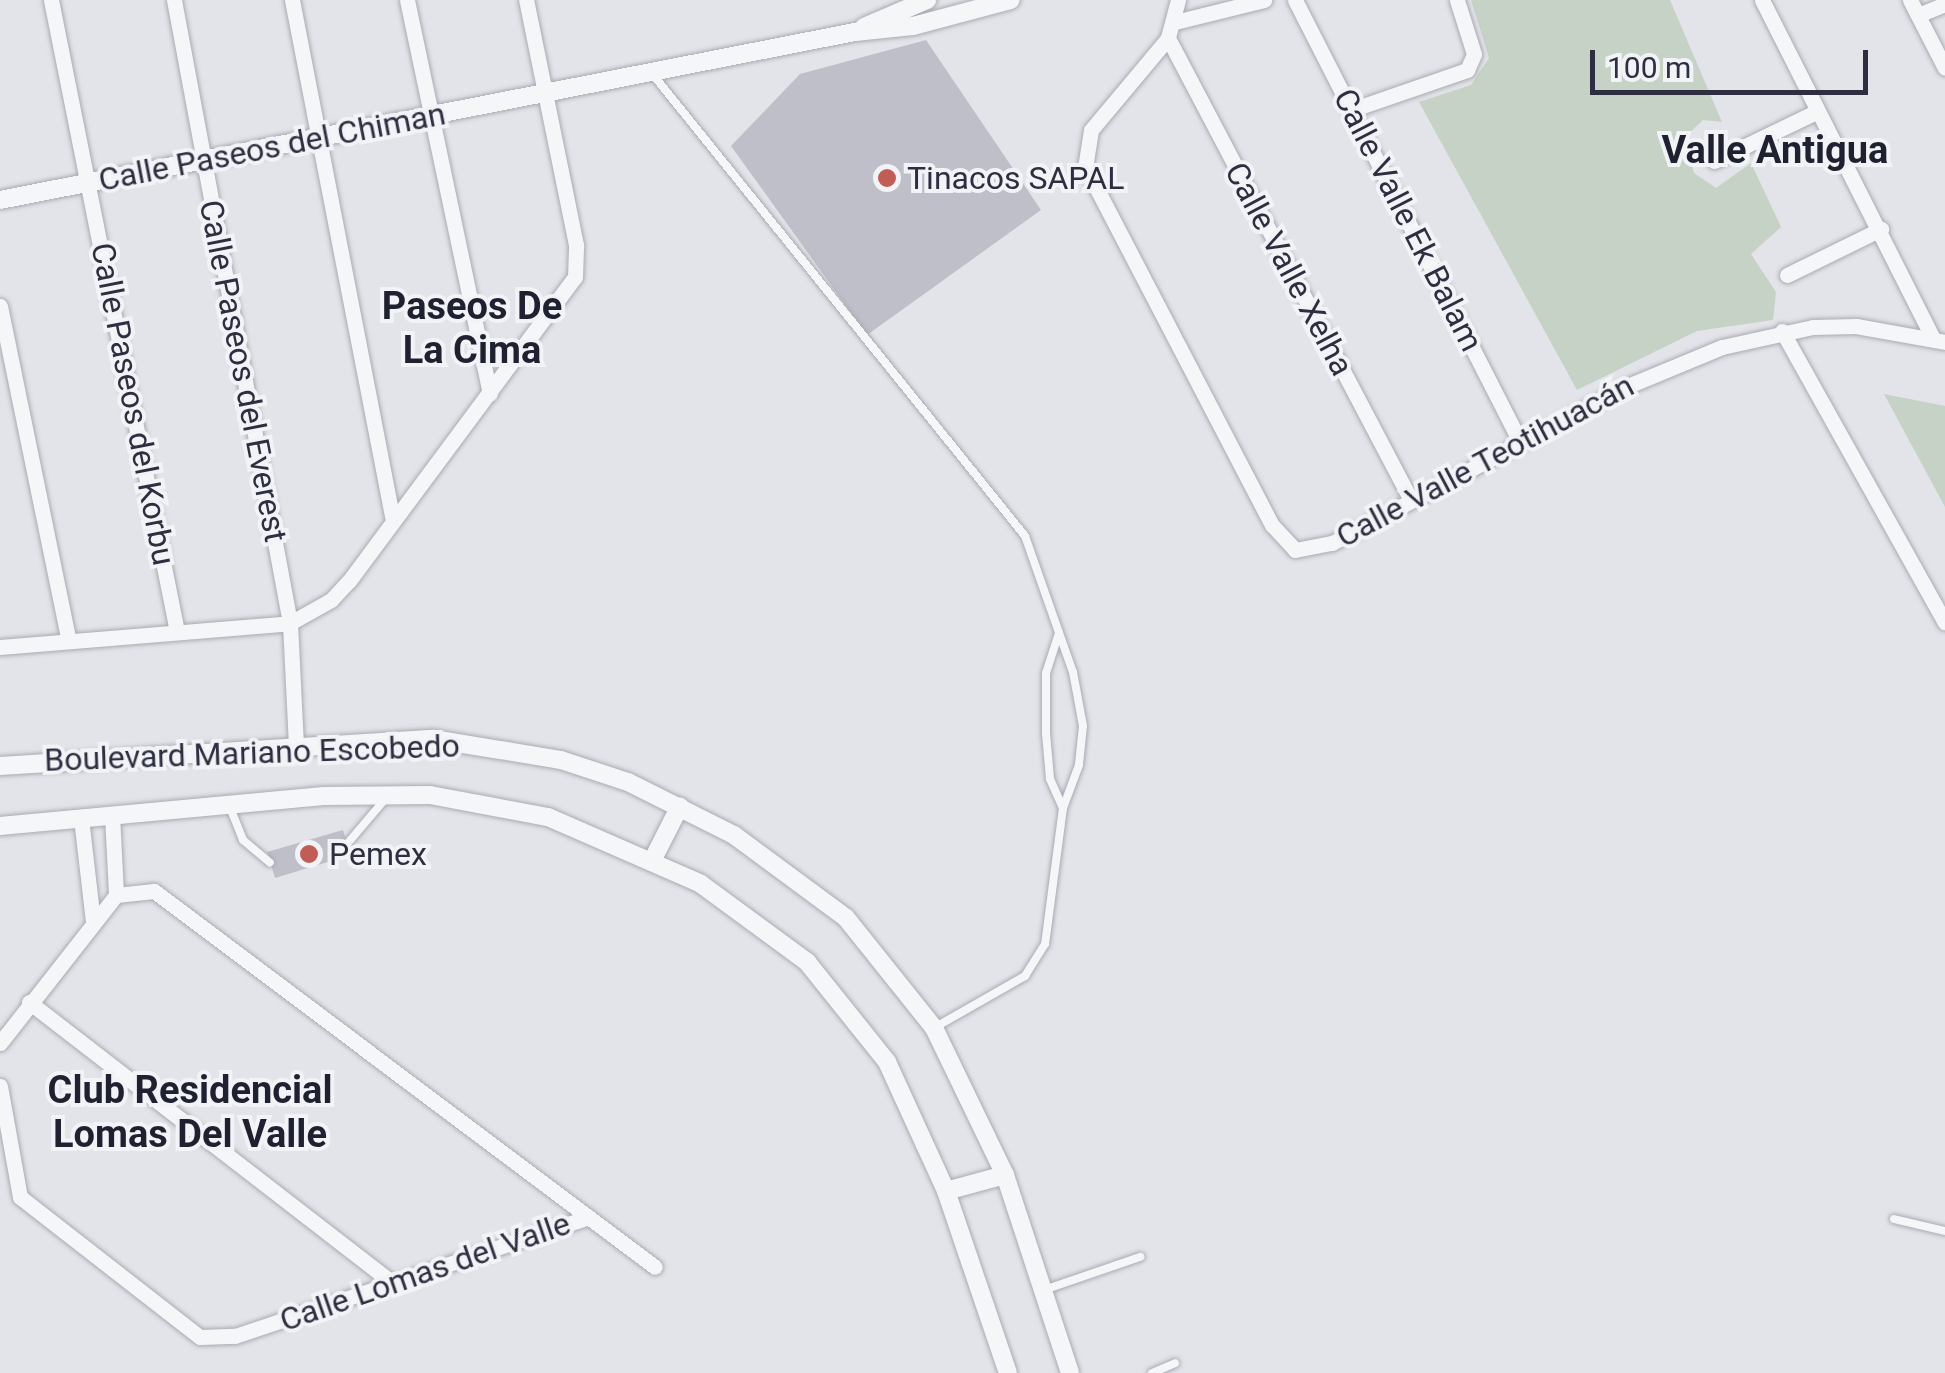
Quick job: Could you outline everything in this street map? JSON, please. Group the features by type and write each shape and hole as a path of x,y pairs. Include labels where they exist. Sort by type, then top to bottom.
{"street":[{"name":"Calle Paseos del Korbu","path":"51,0 177,632"},
{"name":"Calle Paseos del Everest","path":"174,0 290,622 296,745"},
{"path":"292,0 393,522"},
{"path":"407,0 428,117 490,394"},
{"path":"0,647 290,622 331,600 575,277 576,245 526,0"},
{"path":"854,32 927,0"},
{"path":"854,32 913,26 1011,0"},
{"name":"Calle Valle Teotihuacán","path":"1178,0 1168,38 1106,107 1084,148 1101,206 1286,545 1317,550 1670,365 1782,332 1856,326 1939,341"},
{"path":"1175,22 1264,0"},
{"name":"Calle Valle Ek Balam","path":"1295,0 1520,441"},
{"path":"1351,110 1467,70 1474,54 1457,0"},
{"path":"1762,0 1939,341"},
{"path":"1945,4 1914,7 1945,68"},
{"name":"Calle Paseos del Chiman","path":"0,200 654,76 854,32"},
{"name":"Calle Valle Xelha","path":"1168,38 1411,500"},
{"path":"1714,162 1818,110"},
{"path":"1787,275 1881,229"},
{"path":"0,306 68,641"},
{"path":"1782,332 1945,623"},
{"name":"Boulevard Mariano Escobedo","path":"0,766 432,739 492,745 561,760 680,806 748,844 846,918 934,1028 1005,1175 1070,1373"},
{"name":"Boulevard Mariano Escobedo","path":"0,826 388,795 489,804 548,817 653,859 756,919 848,1008 887,1062 946,1191 1008,1373"},
{"path":"653,859 680,806"},
{"path":"0,1042 116,895 112,815"},
{"path":"80,818 93,920"},
{"name":"Calle Lomas del Valle","path":"116,895 154,890 171,898 590,1217"},
{"path":"29,1002 393,1283"},
{"name":"Calle Lomas del Valle","path":"0,1086 20,1197 200,1336 235,1336 590,1217"},
{"path":"946,1191 1005,1175"},
{"path":"590,1217 655,1267"}],"lane":[{"path":"654,76 889,374 972,464 1024,536 1059,632 1084,726 1079,765 1062,808 1045,944 1025,976 934,1028"},
{"path":"1059,632 1046,673 1046,734 1050,778 1062,808"},
{"path":"347,844 388,795"},
{"path":"228,805 243,840 270,863"},
{"path":"1894,1219 1945,1231"},
{"path":"1044,1290 1140,1257"},
{"path":"1152,1373 1175,1363"}],"green space":[{"path":"1471,0 1670,0 1722,122 1703,120 1685,137 1694,173 1716,188 1751,163 1781,227 1751,254 1776,292 1773,320 1697,331 1577,390 1419,102 1471,85 1489,58"},
{"path":"1884,394 1945,406 1945,507"}],"building":[{"name":"Tinacos SAPAL","path":"926,40 1041,210 867,335 731,146 800,74"},
{"name":"Pemex","path":"343,830 351,855 275,878 267,852"}],"place":[{"name":"Tinacos SAPAL","path":"887,178"},
{"name":"Pemex","path":"309,854"}],"district":[{"name":"Valle Antigua","path":"1775,151"},
{"name":"Paseos De La Cima","path":"472,328"},
{"name":"Club Residencial Lomas Del Valle","path":"190,1113"}]}
